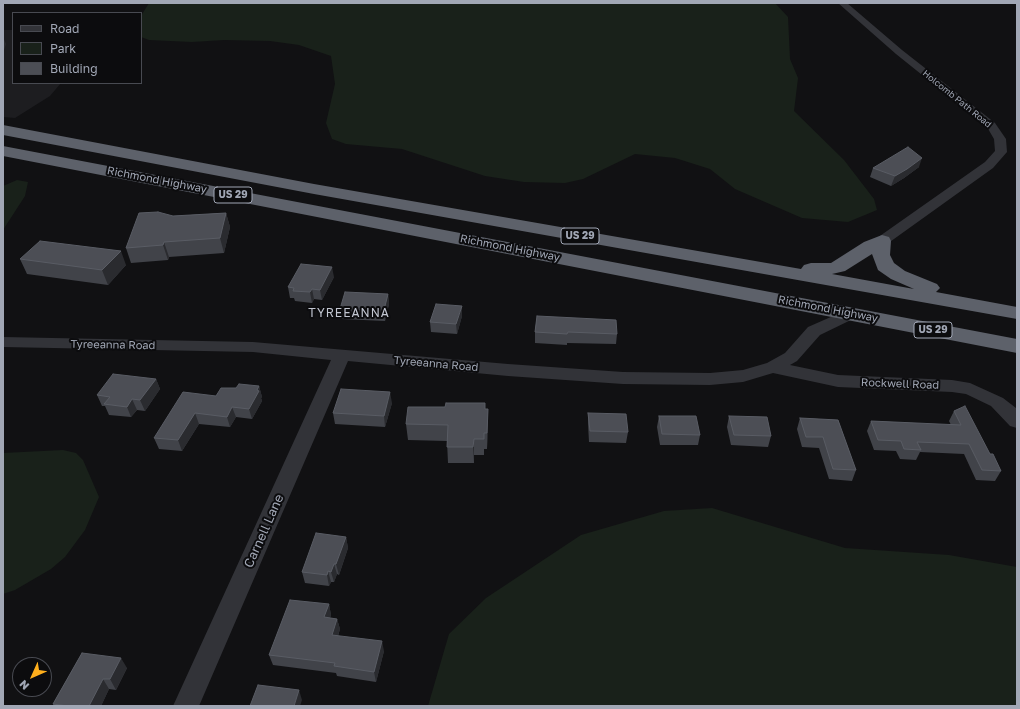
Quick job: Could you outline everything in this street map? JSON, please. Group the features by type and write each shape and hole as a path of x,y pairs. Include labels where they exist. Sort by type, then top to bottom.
{"highway":[{"name":"Richmond Highway","path":"3,130 314,189 1017,313"},
{"name":"Richmond Highway","path":"3,150 1017,346"},
{"path":"234,174 413,200 809,269 820,270 838,267 871,246 882,241 881,255 885,266 898,275 916,284 934,290 1017,309"}],"street":[{"name":"Holcomb Path Road","path":"842,3 899,52 991,125 1000,139 1001,152 988,165 882,241"},
{"name":"Tyreeanna Road","path":"3,342 216,346 342,355 508,370 665,379 728,378 753,374 773,367 791,357 814,332 850,314"},
{"name":"Carnell Lane","path":"186,706 342,355"},
{"name":"Rockwell Road","path":"773,367 838,381 952,386 970,389 997,402 1010,413 1017,422"}],"shaded area":[{"path":"3,30 12,30 12,84 60,84 50,96 15,118 3,117"}],"green space":[{"path":"149,3 775,3 788,17 790,59 798,78 794,111 844,160 874,199 877,210 848,222 802,218 735,189 710,169 675,158 635,154 583,179 565,183 524,182 485,176 402,149 346,144 332,139 326,123 335,84 331,56 299,45 270,41 224,40 192,42 149,40 142,37 142,14"},
{"path":"17,180 28,182 25,196 3,230 3,186"},
{"path":"63,450 76,453 83,460 99,497 85,530 65,557 51,569 15,590 3,594 3,453"},
{"path":"712,508 845,548 949,555 1017,567 1017,706 428,706 449,634 486,598 581,535 664,511"}],"building":[{"path":"908,147 922,158 907,169 895,176 873,168"},
{"path":"158,212 173,216 226,213 220,238 164,242 163,245 126,248 139,213"},
{"path":"40,241 121,251 102,270 20,259"},
{"path":"301,264 332,267 320,290 312,289 310,292 293,291 294,288 288,287"},
{"path":"345,292 388,294 384,310 340,309"},
{"path":"436,304 462,306 456,324 430,322"},
{"path":"537,316 616,320 617,334 568,332 567,334 535,332"},
{"path":"113,374 156,379 140,400 132,399 127,407 104,404 110,397 97,395"},
{"path":"239,384 259,386 257,390 259,391 249,409 232,407 227,417 195,413 178,440 154,438 183,392 216,396 221,388 236,388"},
{"path":"341,389 390,392 384,416 333,413"},
{"path":"446,403 485,403 485,409 488,409 487,433 484,433 484,439 474,439 473,447 447,447 448,425 406,424 408,407 445,407"},
{"path":"965,406 990,454 993,454 1001,471 982,470 969,444 917,442 921,450 904,449 901,441 878,440 871,421 961,425 954,411"},
{"path":"588,413 626,414 628,432 590,431"},
{"path":"659,416 696,416 700,435 662,434"},
{"path":"729,416 767,417 771,436 734,435"},
{"path":"800,418 838,420 856,470 833,469 823,437 806,437"},
{"path":"316,533 346,537 336,564 334,564 331,572 328,571 327,575 302,572"},
{"path":"290,600 329,604 324,617 337,619 332,635 382,641 374,672 334,666 335,663 269,655"},
{"path":"82,653 121,658 110,679 103,679 89,706 53,704"},
{"path":"258,685 299,690 294,706 250,706"}],"district":[{"name":"TYREEANNA","path":"349,313"}]}
